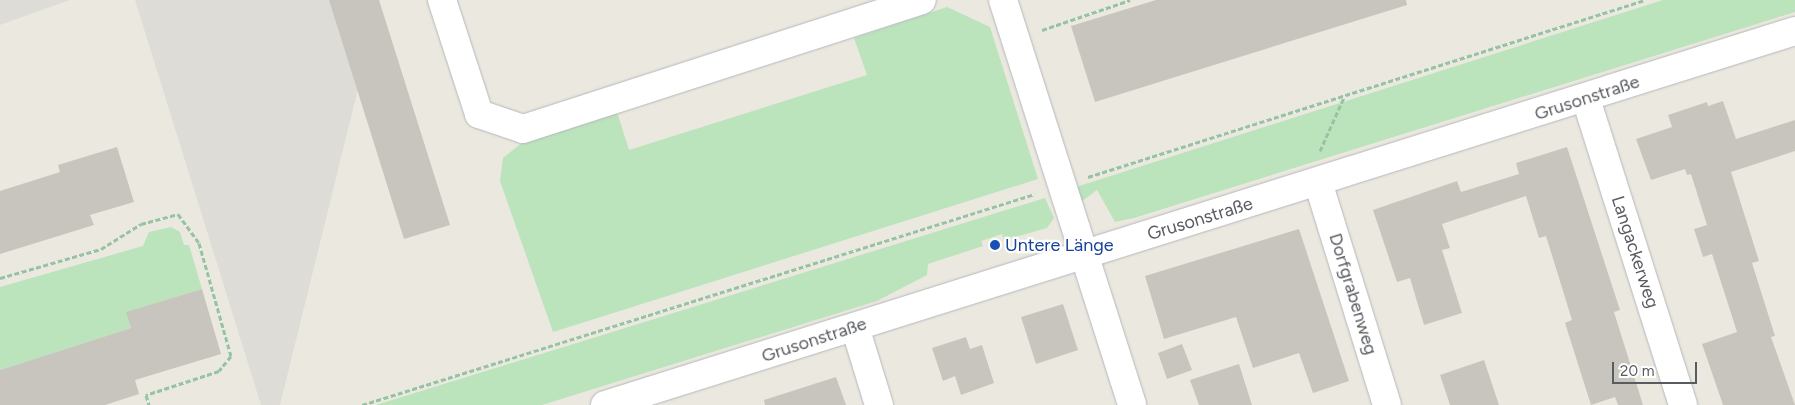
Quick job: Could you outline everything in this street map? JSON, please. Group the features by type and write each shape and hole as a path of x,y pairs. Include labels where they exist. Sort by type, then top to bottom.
{"street":[{"path":"442,0 479,114 523,129 922,0"},
{"path":"1003,0 1132,405"},
{"name":"Grusonstraße","path":"620,403 1085,254 1586,99 1795,31"},
{"name":"Langackerweg","path":"1586,99 1684,405"},
{"name":"Dorfgrabenweg","path":"1318,182 1388,405"},
{"path":"855,327 879,405"}],"path":[{"path":"1016,39 1130,0"},
{"path":"362,405 1645,0"},
{"path":"1318,182 1314,165 1344,96"},
{"path":"0,278 102,249 141,224 178,214 199,243 231,356 219,371 146,395 149,405"}],"shaded area":[{"path":"0,0 70,0 0,25"},
{"path":"135,0 380,0 280,405 261,405"}],"green space":[{"path":"1663,0 1795,0 1795,12 1134,218 1115,222 1097,190 1081,202 1076,187"},
{"path":"947,7 990,27 1038,179 553,332 500,181 503,158 522,143 617,112 629,150 867,75 854,38"},
{"path":"1045,198 1054,218 1047,228 1004,240 1002,234 981,241 983,246 928,264 927,275 877,301 542,405 376,405"},
{"path":"171,227 180,232 184,245 189,245 202,289 127,312 131,328 0,370 0,287 143,246 149,232"}],"building":[{"path":"329,0 379,0 450,225 404,239"},
{"path":"1156,0 1406,0 1407,5 1095,102 1071,26"},
{"path":"1723,101 1736,139 1795,120 1795,151 1731,172 1759,261 1752,263 1775,336 1771,337 1795,405 1723,405 1702,344 1737,332 1712,254 1703,257 1694,229 1707,225 1691,174 1687,175 1685,169 1651,180 1636,139 1672,127 1668,115 1707,102 1708,106"},
{"path":"117,147 134,202 90,215 94,225 0,254 0,191 60,172 58,165"},
{"path":"1567,147 1620,310 1614,312 1643,405 1618,405 1615,397 1591,405 1565,323 1572,320 1546,236 1539,238 1526,196 1442,224 1450,248 1442,250 1462,313 1424,325 1410,278 1397,282 1373,210 1457,181 1461,192 1519,174 1516,163"},
{"path":"1299,229 1349,381 1313,393 1299,353 1253,368 1236,317 1164,339 1145,276"},
{"path":"202,289 221,354 135,380 139,394 105,405 0,405 0,370 131,328 126,312"},
{"path":"1063,304 1078,350 1036,364 1021,317"},
{"path":"966,337 970,349 982,345 994,383 961,395 955,376 943,381 932,348"},
{"path":"1182,344 1192,370 1167,379 1158,353"},
{"path":"1484,360 1499,405 1450,405 1440,375"},
{"path":"1239,364 1252,405 1199,405 1190,380"},
{"path":"836,377 846,405 765,405 764,400"}],"place":[{"name":"Untere Länge","path":"995,245"}]}
